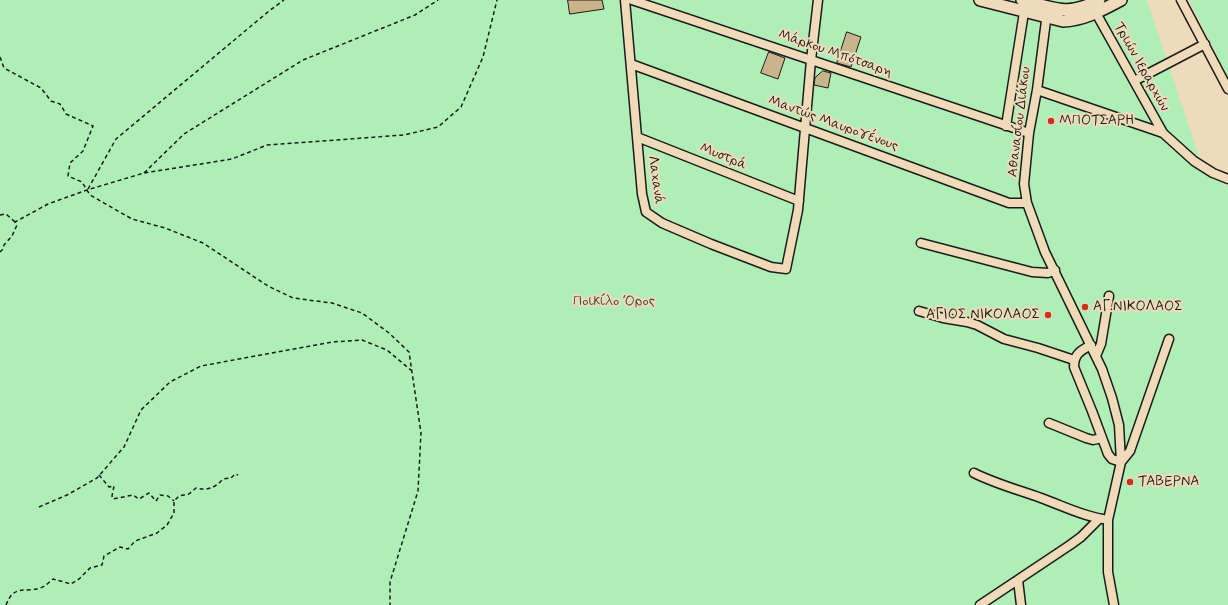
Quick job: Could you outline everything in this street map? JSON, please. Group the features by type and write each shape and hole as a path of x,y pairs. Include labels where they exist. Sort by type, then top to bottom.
{"street":[{"name":"Λαχανά","path":"625,0 642,194 646,212 662,223 710,244 771,267 786,269 797,218 798,201"},
{"name":"Μάρκου Μπότσαρη","path":"632,0 1029,133"},
{"path":"798,201 804,128 818,0"},
{"path":"980,0 1024,4 1047,12 1063,21 1075,20 1094,4 1121,0"},
{"path":"1181,0 1228,89"},
{"name":"Αθανασίου Διάκου","path":"1006,126 1024,4"},
{"name":"Τριών Ιεραρχών","path":"1094,4 1163,133"},
{"name":"Αθανασίου Διάκου","path":"1047,12 1037,90 1029,133 1024,184 1028,203 1045,252 1096,356 1112,398 1119,425 1121,462 1108,520 1108,572 1114,605"},
{"path":"1134,81 1205,44"},
{"name":"Μαντώς Μαυρογένους","path":"631,64 1009,203 1028,203"},
{"path":"1037,90 1163,133 1194,161 1213,173 1228,179"},
{"name":"Μυστρά","path":"637,137 798,201"},
{"path":"921,243 1032,272 1041,273 1055,270"},
{"path":"1096,356 1101,344 1109,296"},
{"path":"919,311 943,318 967,322 1004,339 1074,360"},
{"path":"1091,345 1078,354 1074,360 1074,368 1108,454 1112,459 1121,462 1130,451 1169,339"},
{"path":"1049,422 1093,440 1102,438"},
{"path":"974,474 1108,520"},
{"path":"980,605 1080,537 1099,518"},
{"path":"1018,580 1021,605"}],"path":[{"path":"87,190 116,139 284,0"},
{"path":"144,173 184,134 303,60 415,15 438,0"},
{"path":"15,222 48,204 87,190 144,173 232,159 267,145 404,135 438,127 461,107 483,57 497,0"},
{"path":"0,57 4,68 41,88 50,101 60,104 66,114 93,126 83,151 70,163 68,176 82,182 90,195 132,219 165,228 204,243 268,286 293,298 332,303 362,313 389,333 409,352 421,433 418,491 390,582 390,605"},
{"path":"0,215 6,214 17,225 12,236 4,244 3,249 0,252"},
{"path":"39,507 67,495 97,478 124,447 141,410 170,382 201,366 332,342 362,340 386,350 412,371"},
{"path":"99,474 109,487 114,486 112,496 113,499 133,495 139,499 149,493 156,501 160,495 168,496 174,501"},
{"path":"6,605 9,596 14,593 41,588 53,579 71,584 90,568 102,565 104,556 120,546 128,549 135,541 157,533 167,525 174,513 174,501 179,496 189,494 196,488 204,490 217,486 222,479 231,478 235,474 238,475"}],"green space":[{"name":"Ποικίλο Όρος","path":"0,0 1147,0 1204,172 1228,186 1228,605 0,605"},
{"path":"1189,0 1228,0 1228,77"}],"building":[{"path":"568,0 602,0 604,9 570,14"},
{"path":"847,32 861,37 851,67 837,63"},
{"path":"769,52 785,58 778,79 761,73"},
{"path":"823,71 831,73 828,88 814,85 815,78"}],"place":[{"name":"ΜΠΟΤΣΑΡΗ","path":"1051,121"},
{"name":"ΑΓ.ΝΙΚΟΛΑΟΣ","path":"1085,307"},
{"name":"ΑΓΙΟΣ ΝΙΚΟΛΑΟΣ","path":"1048,315"},
{"name":"ΤΑΒΕΡΝΑ","path":"1130,482"}]}
